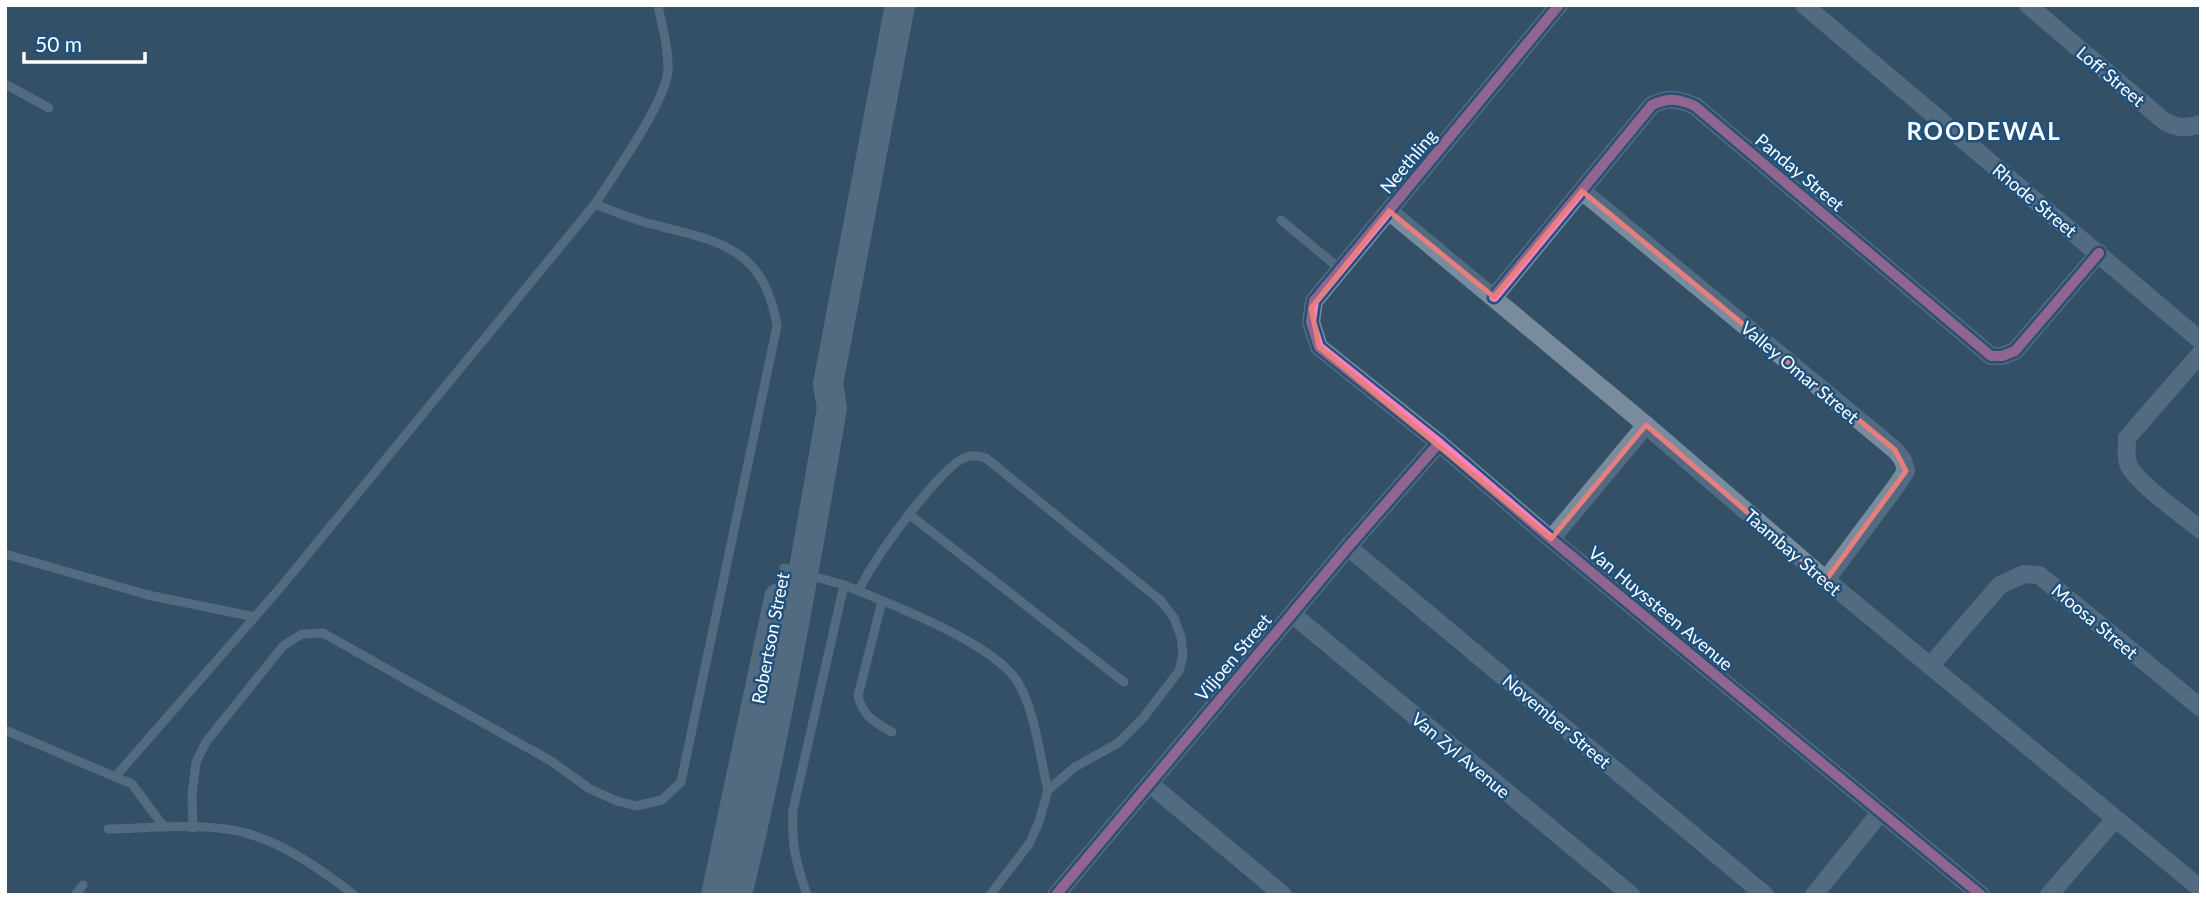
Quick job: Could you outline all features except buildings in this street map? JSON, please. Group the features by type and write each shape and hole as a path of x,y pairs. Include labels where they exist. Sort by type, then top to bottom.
{"main road":[{"name":"Robertson Street","path":"737,895 761,796 794,571 832,408 828,384 900,5"},
{"name":"Robertson Street","path":"716,895 773,633 794,571"}],"street":[{"name":"Neethling","path":"1319,347 1311,322 1314,301 1559,5"},
{"name":"Rhode Street","path":"1804,5 2201,341"},
{"name":"Loff Street","path":"2028,5 2164,121 2174,127 2186,128 2201,124"},
{"name":"Panday Street","path":"1494,297 1652,105 1664,99 1679,99 1695,106 1991,356 2002,356 2015,351 2099,253"},
{"name":"Valley Omar Street","path":"1583,191 1895,450 1903,460 1906,471 1826,580"},
{"name":"Taambay Street","path":"1389,211 1646,425 1826,580 2201,889"},
{"name":"Van Huyssteen Avenue","path":"1319,347 1439,443 1981,895"},
{"path":"2201,353 2127,438 2126,456 2129,466 2142,481 2201,530"},
{"path":"1551,539 1646,425"},
{"name":"Viljoen Street","path":"1055,895 1439,443"},
{"name":"November Street","path":"1348,547 1765,895"},
{"name":"Moosa Street","path":"1930,666 2000,585 2024,574 2039,576 2201,708"},
{"name":"Van Zyl Avenue","path":"1292,614 1631,895"},
{"path":"1150,784 1283,895"},
{"path":"1814,895 1880,813"},
{"path":"2049,895 2115,819"}],"lane":[{"path":"115,777 255,617 595,204 660,97 668,72 665,34 658,5"},
{"path":"5,84 49,108"},
{"path":"193,828 192,795 196,762 206,742 283,646 302,634 323,633 551,761 590,789 617,801 636,806 663,800 681,782 777,326 774,305 752,264 722,243 639,220 595,204"},
{"path":"1281,220 1340,269"},
{"path":"859,591 873,564 944,473 967,456 986,458 1161,601 1174,618 1181,637 1183,655 1179,671 1143,718 1118,743 1075,767 1048,790"},
{"path":"911,515 1124,682"},
{"path":"5,554 148,594 255,617"},
{"path":"794,571 859,591 973,643 999,661 1016,680 1032,721 1048,790 1039,822 1029,844 990,895"},
{"path":"807,895 792,846 793,810 844,585"},
{"path":"882,601 858,696 861,708 869,719 891,732"},
{"path":"5,730 132,784 164,827"},
{"path":"108,829 228,829 258,838 294,854 328,874 354,895"},
{"path":"75,895 83,885"}],"highlighted area":[{"path":"1582,191 1895,450 1906,471 1826,580 1646,425 1551,539 1319,347 1311,308 1389,211 1494,297"}],"cycle path":[{"path":"1559,5 1314,301 1311,322 1319,347 1439,443 1981,895"},
{"path":"1494,297 1652,105 1669,100 1679,100 1695,106 1991,356 2002,356 2015,351 2099,253"},
{"path":"1056,895 1348,547 1439,443"}],"district":[{"name":"ROODEWAL","path":"1984,130"}]}
